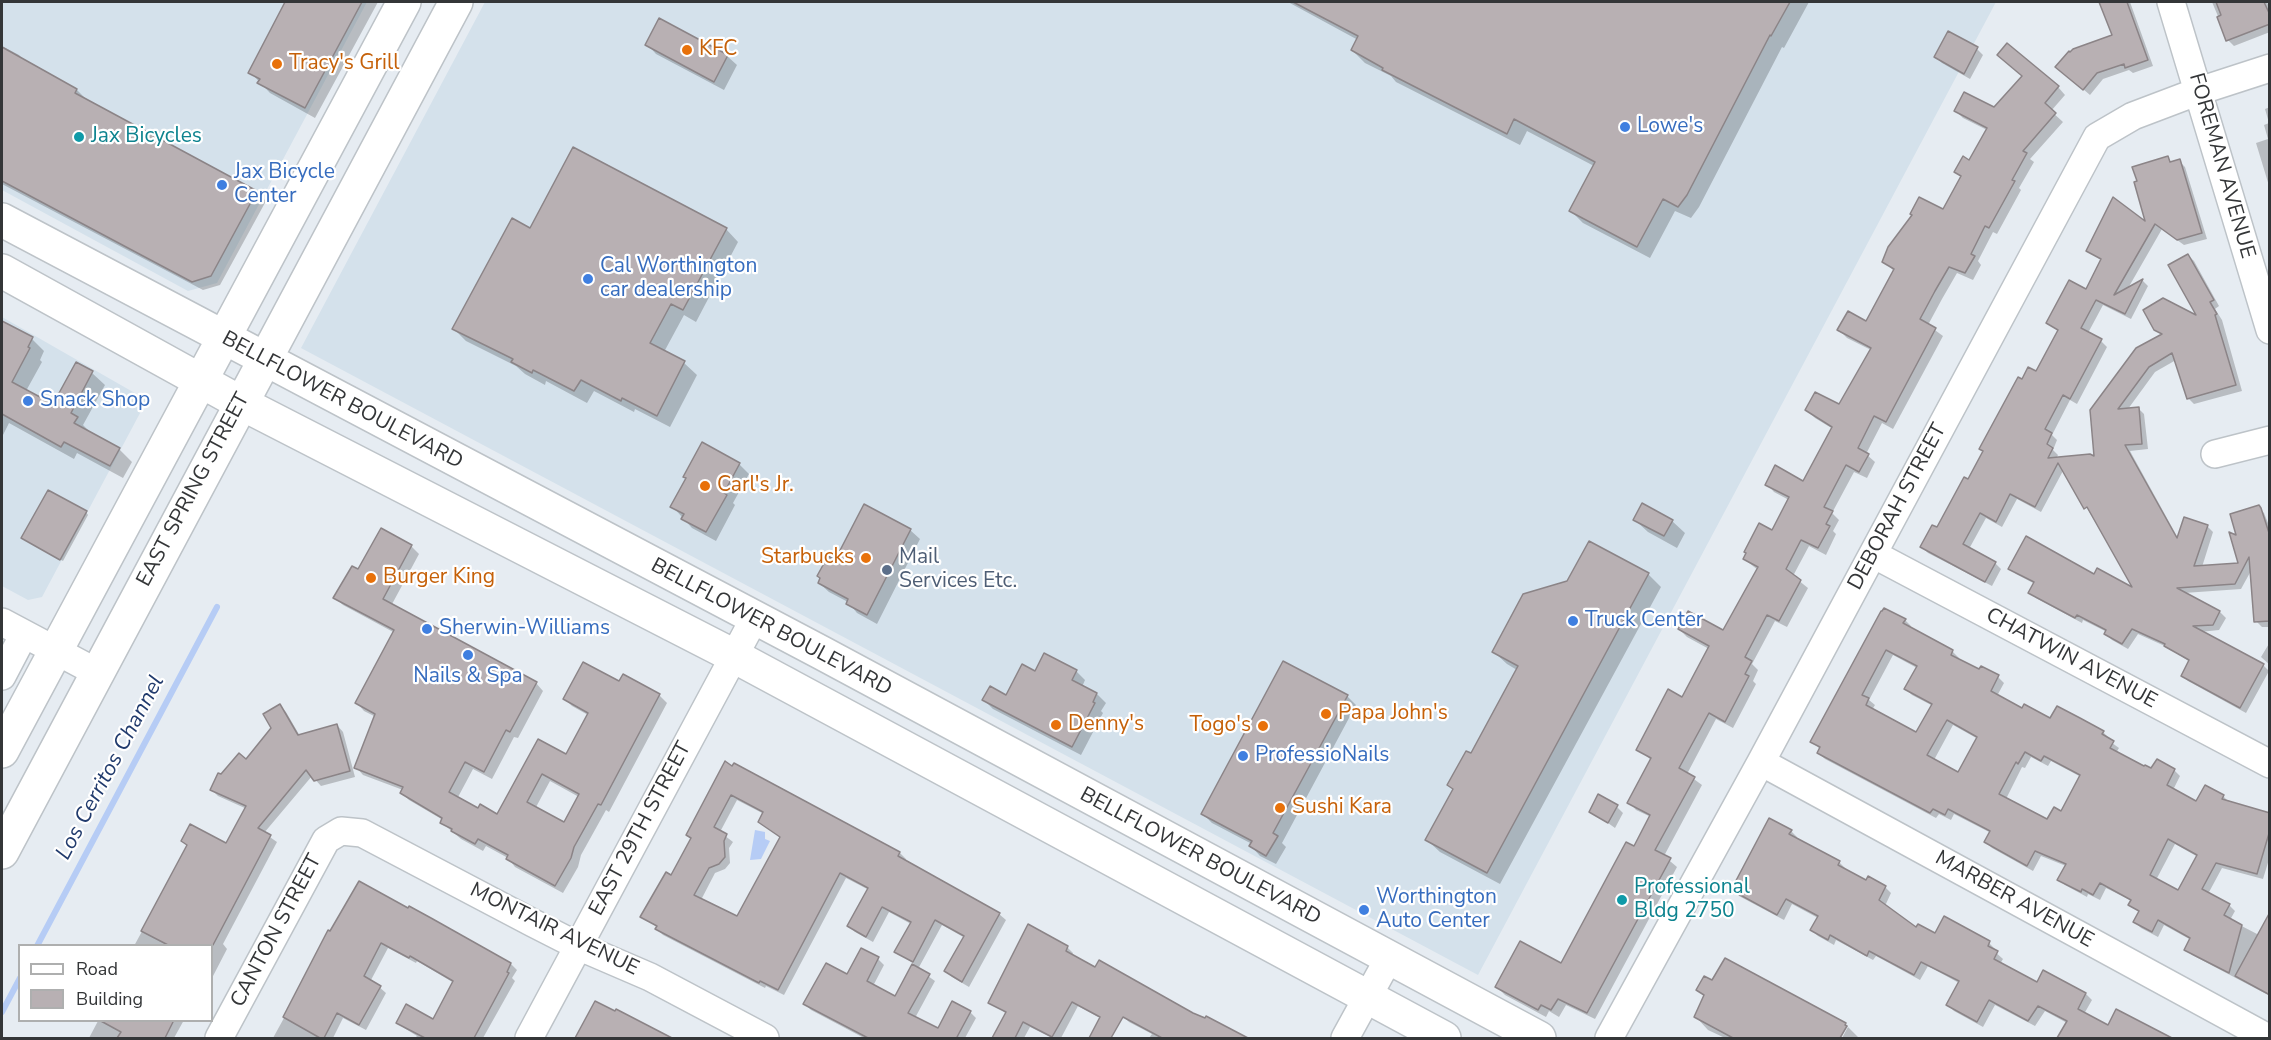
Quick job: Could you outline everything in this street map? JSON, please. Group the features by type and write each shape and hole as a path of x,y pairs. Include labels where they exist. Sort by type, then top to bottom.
{"main road":[{"path":"2,751 404,2"},
{"name":"EAST SPRING STREET","path":"2,852 96,672 456,2"},
{"name":"BELLFLOWER BOULEVARD","path":"2,220 822,653 1539,1038"},
{"name":"BELLFLOWER BOULEVARD","path":"2,271 241,403 734,656 1444,1038"}],"street":[{"name":"FOREMAN AVENUE","path":"2171,2 2270,330"},
{"name":"DEBORAH STREET","path":"1609,1038 1761,762 2097,137 2133,116 2270,68"},
{"path":"2215,454 2270,440"},
{"name":"CHATWIN AVENUE","path":"1873,554 2270,764"},
{"name":"EAST 29TH STREET","path":"530,1038 754,619"},
{"path":"2,676 13,628 96,672"},
{"name":"MARBER AVENUE","path":"1761,762 2268,1038"},
{"name":"MONTAIR AVENUE","path":"341,831 362,832 578,946 650,976 765,1038"},
{"name":"CANTON STREET","path":"219,1038 326,840 341,831"},
{"path":"1346,1038 1389,958"}],"shaded area":[{"path":"2,2 367,2 217,283 188,291 2,190"},
{"path":"485,2 1996,2 1478,975 301,348"},
{"path":"2,317 147,400 42,597 28,600 2,586"}],"water":[{"path":"755,830 765,832 765,839 770,841 761,859 750,860"}],"building":[{"path":"285,2 362,2 305,108 257,83 260,79 248,73"},
{"name":"Lowe's","path":"1293,2 1790,2 1770,35 1687,195 1678,207 1663,199 1637,247 1569,211 1595,162 1514,119 1507,134 1382,70 1383,68 1351,50 1358,36"},
{"path":"2099,2 2127,2 2148,60 2125,68 2124,64 2097,73 2083,90 2055,67 2069,51 2112,35"},
{"path":"2216,2 2264,2 2270,15 2270,24 2226,41 2217,17 2221,15"},
{"name":"KFC","path":"659,18 728,55 714,82 645,45"},
{"path":"1948,31 1978,47 1964,74 1934,57"},
{"path":"2007,43 2059,86 2045,103 2056,113 2023,151 2027,153 2012,180 2015,181 1989,228 1985,226 1971,254 1975,256 1965,273 1949,267 1935,291 1920,319 1936,328 1886,422 1874,416 1858,448 1869,454 1859,472 1846,465 1824,507 1833,511 1826,524 1830,526 1818,548 1801,540 1786,569 1801,580 1779,621 1767,615 1745,657 1752,661 1745,674 1749,676 1725,722 1709,713 1679,768 1695,777 1655,850 1671,858 1587,1013 1558,999 1551,1010 1541,1005 1538,1010 1495,987 1520,941 1561,963 1626,842 1634,846 1650,815 1627,803 1651,758 1636,750 1668,689 1682,697 1709,646 1678,629 1688,611 1723,630 1758,567 1743,559 1746,553 1744,552 1759,523 1772,530 1789,497 1765,485 1775,465 1803,481 1832,427 1805,410 1815,392 1839,404 1871,348 1837,330 1848,311 1866,321 1894,269 1882,262 1888,247 1912,215 1910,214 1919,197 1943,209 1961,176 1954,172 1963,156 1969,160 1987,128 1954,111 1964,92 1994,107 2022,76 1997,55"},
{"name":"Jax Bicycles","path":"2,47 77,89 75,93 257,191 211,276 192,282 2,181"},
{"path":"573,147 727,228 683,310 671,304 650,343 685,361 657,416 622,398 621,401 581,380 574,391 533,370 532,373 511,362 513,359 452,329 512,218 530,228"},
{"path":"2168,156 2170,162 2180,159 2202,233 2177,240 2155,224 2114,295 2143,279 2125,314 2096,300 2081,328 2102,339 2070,399 2063,395 2045,429 2052,433 2047,444 2053,448 2048,458 2090,454 2094,456 2090,410 2136,348 2162,334 2154,330 2143,310 2163,298 2196,315 2168,265 2188,254 2214,300 2210,302 2217,314 2215,315 2236,385 2187,399 2172,353 2149,367 2118,409 2139,407 2142,444 2125,445 2177,538 2184,517 2208,525 2194,566 2238,563 2229,532 2236,535 2230,514 2259,505 2261,508 2270,536 2270,621 2254,622 2249,557 2235,584 2177,588 2220,611 2213,625 2193,626 2264,664 2240,708 2181,676 2189,660 2164,646 2165,644 2132,629 2122,644 2104,634 2106,630 2077,615 2075,618 2028,593 2034,582 2008,569 2026,536 2094,574 2097,568 2132,587 2087,507 2084,509 2058,463 2035,507 2010,494 1996,522 1980,513 1963,544 1996,562 1985,582 1920,547 1932,525 1937,527 1964,477 1968,479 1983,451 1979,449 2018,377 2022,379 2028,367 2036,371 2058,330 2046,323 2069,280 2086,289 2101,259 2086,251 2113,197 2145,221 2132,167"},
{"path":"2,321 33,337 28,347 30,348 12,382 53,404 76,362 93,371 71,413 78,417 74,423 120,448 110,466 64,442 61,447 2,414"},
{"name":"Carl's Jr.","path":"702,442 740,463 724,493 727,495 706,532 681,519 684,514 670,507"},
{"path":"48,490 87,511 60,560 21,538"},
{"path":"1642,503 1673,520 1664,536 1633,520"},
{"name":"Starbucks","path":"864,504 911,529 867,615 846,604 848,599 818,583 820,578 817,576 828,556 835,560"},
{"path":"381,528 412,545 383,599 537,682 510,732 506,730 484,772 465,762 449,792 478,808 480,804 497,814 538,739 566,754 588,713 563,699 583,662 619,681 623,674 660,694 601,805 598,804 574,847 571,858 555,886 506,859 508,855 478,839 475,844 451,831 452,829 440,823 442,818 400,793 403,787 354,768 375,714 355,703 394,630 333,598 352,566 358,569","holes":["542,774 579,794 564,822 527,802"]},
{"path":"1589,541 1649,573 1487,873 1425,840 1453,789 1447,785 1466,751 1471,753 1518,666 1492,652 1523,594 1567,581"},
{"path":"1884,608 1906,619 1903,623 1953,650 1951,655 1979,669 1981,666 1999,675 1991,691 2022,708 2024,704 2050,718 2057,706 2104,731 2102,734 2114,741 2110,748 2144,766 2151,768 2157,759 2175,769 2167,785 2196,801 2205,785 2224,795 2222,799 2270,813 2270,830 2257,874 2216,863 2202,889 2230,904 2224,915 2242,925 2229,973 2184,950 2190,938 2158,920 2152,932 2133,922 2139,911 2128,905 2131,900 2100,883 2093,895 2082,889 2081,892 2057,880 2066,864 2035,851 2027,866 1984,842 1990,831 1948,809 1945,815 1933,809 1930,813 1817,753 1820,747 1810,742","holes":["1886,650 1917,666 1904,689 1932,704 1916,732 1866,705 1869,698 1862,695","1947,720 1977,737 1958,772 1927,755","2025,752 2041,761 2044,756 2080,775 2061,811 2054,807 2047,819 1999,794 2016,762 2018,764","2168,839 2197,855 2178,890 2150,875"]},
{"name":"Denny's","path":"1044,653 1077,670 1072,680 1097,693 1093,702 1095,703 1072,747 982,700 990,686 1006,695 1022,664 1035,671"},
{"path":"1283,661 1348,695 1273,833 1278,836 1266,856 1249,846 1252,841 1201,814"},
{"path":"280,704 298,735 337,724 350,771 314,781 306,770 258,828 271,835 213,945 166,944 141,931 187,845 181,841 190,824 226,843 246,806 210,790 218,773 221,774 239,753 246,759 271,728 263,714"},
{"path":"725,761 732,766 734,763 900,852 898,856 1000,913 962,982 944,971 964,936 935,920 913,962 894,952 911,922 882,907 866,937 847,926 868,888 840,873 778,990 760,981 759,983 655,929 657,926 640,917 666,872 671,875 691,838 686,835","holes":["731,795 763,812 758,822 780,837 737,916 694,895 709,868 719,864 725,857 724,841 727,834 714,827"]},
{"path":"1598,794 1618,805 1608,823 1589,812"},
{"path":"1769,818 1792,830 1789,834 1840,861 1838,865 1866,880 1868,876 1886,886 1879,900 1916,927 1918,924 1935,933 1944,916 1990,941 1988,946 1998,951 1994,959 2037,982 2043,970 2086,993 2078,1009 2108,1025 2116,1009 2172,1038 2057,1038 2067,1021 2038,1006 2028,1021 1989,1000 1977,1022 1946,1005 1959,981 1921,962 1914,975 1869,951 1867,956 1830,935 1828,940 1810,930 1818,916 1786,899 1777,915 1731,890"},
{"path":"359,881 511,963 507,972 509,973 474,1038 425,1038 396,1023 406,1004 433,1019 453,981 410,956 409,958 381,943 364,976 381,986 359,1025 337,1013 324,1038 320,1038 283,1017 328,930 330,931"},
{"path":"2270,912 2270,995 2235,976"},
{"path":"1028,924 1068,946 1066,951 1095,967 1099,960 1193,1013 1205,1018 1206,1016 1248,1038 1162,1038 1123,1017 1111,1038 1089,1038 1100,1017 1072,1002 1052,1037 1023,1022 1015,1038 992,1038 1006,1012 988,1003"},
{"path":"861,948 879,957 867,981 895,996 912,964 930,974 908,1013 938,1028 952,1001 971,1011 957,1037 959,1038 868,1038 803,1004 826,963 847,974"},
{"path":"1725,958 1846,1023 1847,1026 1840,1038 1733,1038 1694,1017 1704,995 1696,990 1704,976 1712,980"},
{"path":"595,1001 615,1011 616,1009 672,1038 575,1038"},
{"path":"103,1022 173,1022 165,1038 117,1038 121,1032"}],"waterway":[{"name":"Los Cerritos Channel","path":"38,944 217,607"},
{"name":"Los Cerritos Channel","path":"2,1012 18,982"}],"place":[{"name":"KFC","path":"687,50"},
{"name":"Tracy's Grill","path":"277,64"},
{"name":"Lowe's","path":"1625,127"},
{"name":"Jax Bicycles","path":"79,137"},
{"name":"Jax Bicycle Center","path":"222,185"},
{"name":"Cal Worthington car dealership","path":"588,279"},
{"name":"Snack Shop","path":"28,401"},
{"name":"Carl's Jr.","path":"705,486"},
{"name":"Starbucks","path":"866,558"},
{"name":"Mail Services Etc.","path":"887,570"},
{"name":"Burger King","path":"371,578"},
{"name":"Truck Center","path":"1573,621"},
{"name":"Sherwin-Williams","path":"427,629"},
{"name":"Nails & Spa","path":"468,655"},
{"name":"Papa John's","path":"1326,714"},
{"name":"Denny's","path":"1056,725"},
{"name":"Togo's","path":"1263,726"},
{"name":"ProfessioNails","path":"1243,756"},
{"name":"Sushi Kara","path":"1280,808"},
{"name":"Professional Bldg 2750","path":"1622,900"},
{"name":"Worthington Auto Center","path":"1364,910"}]}
